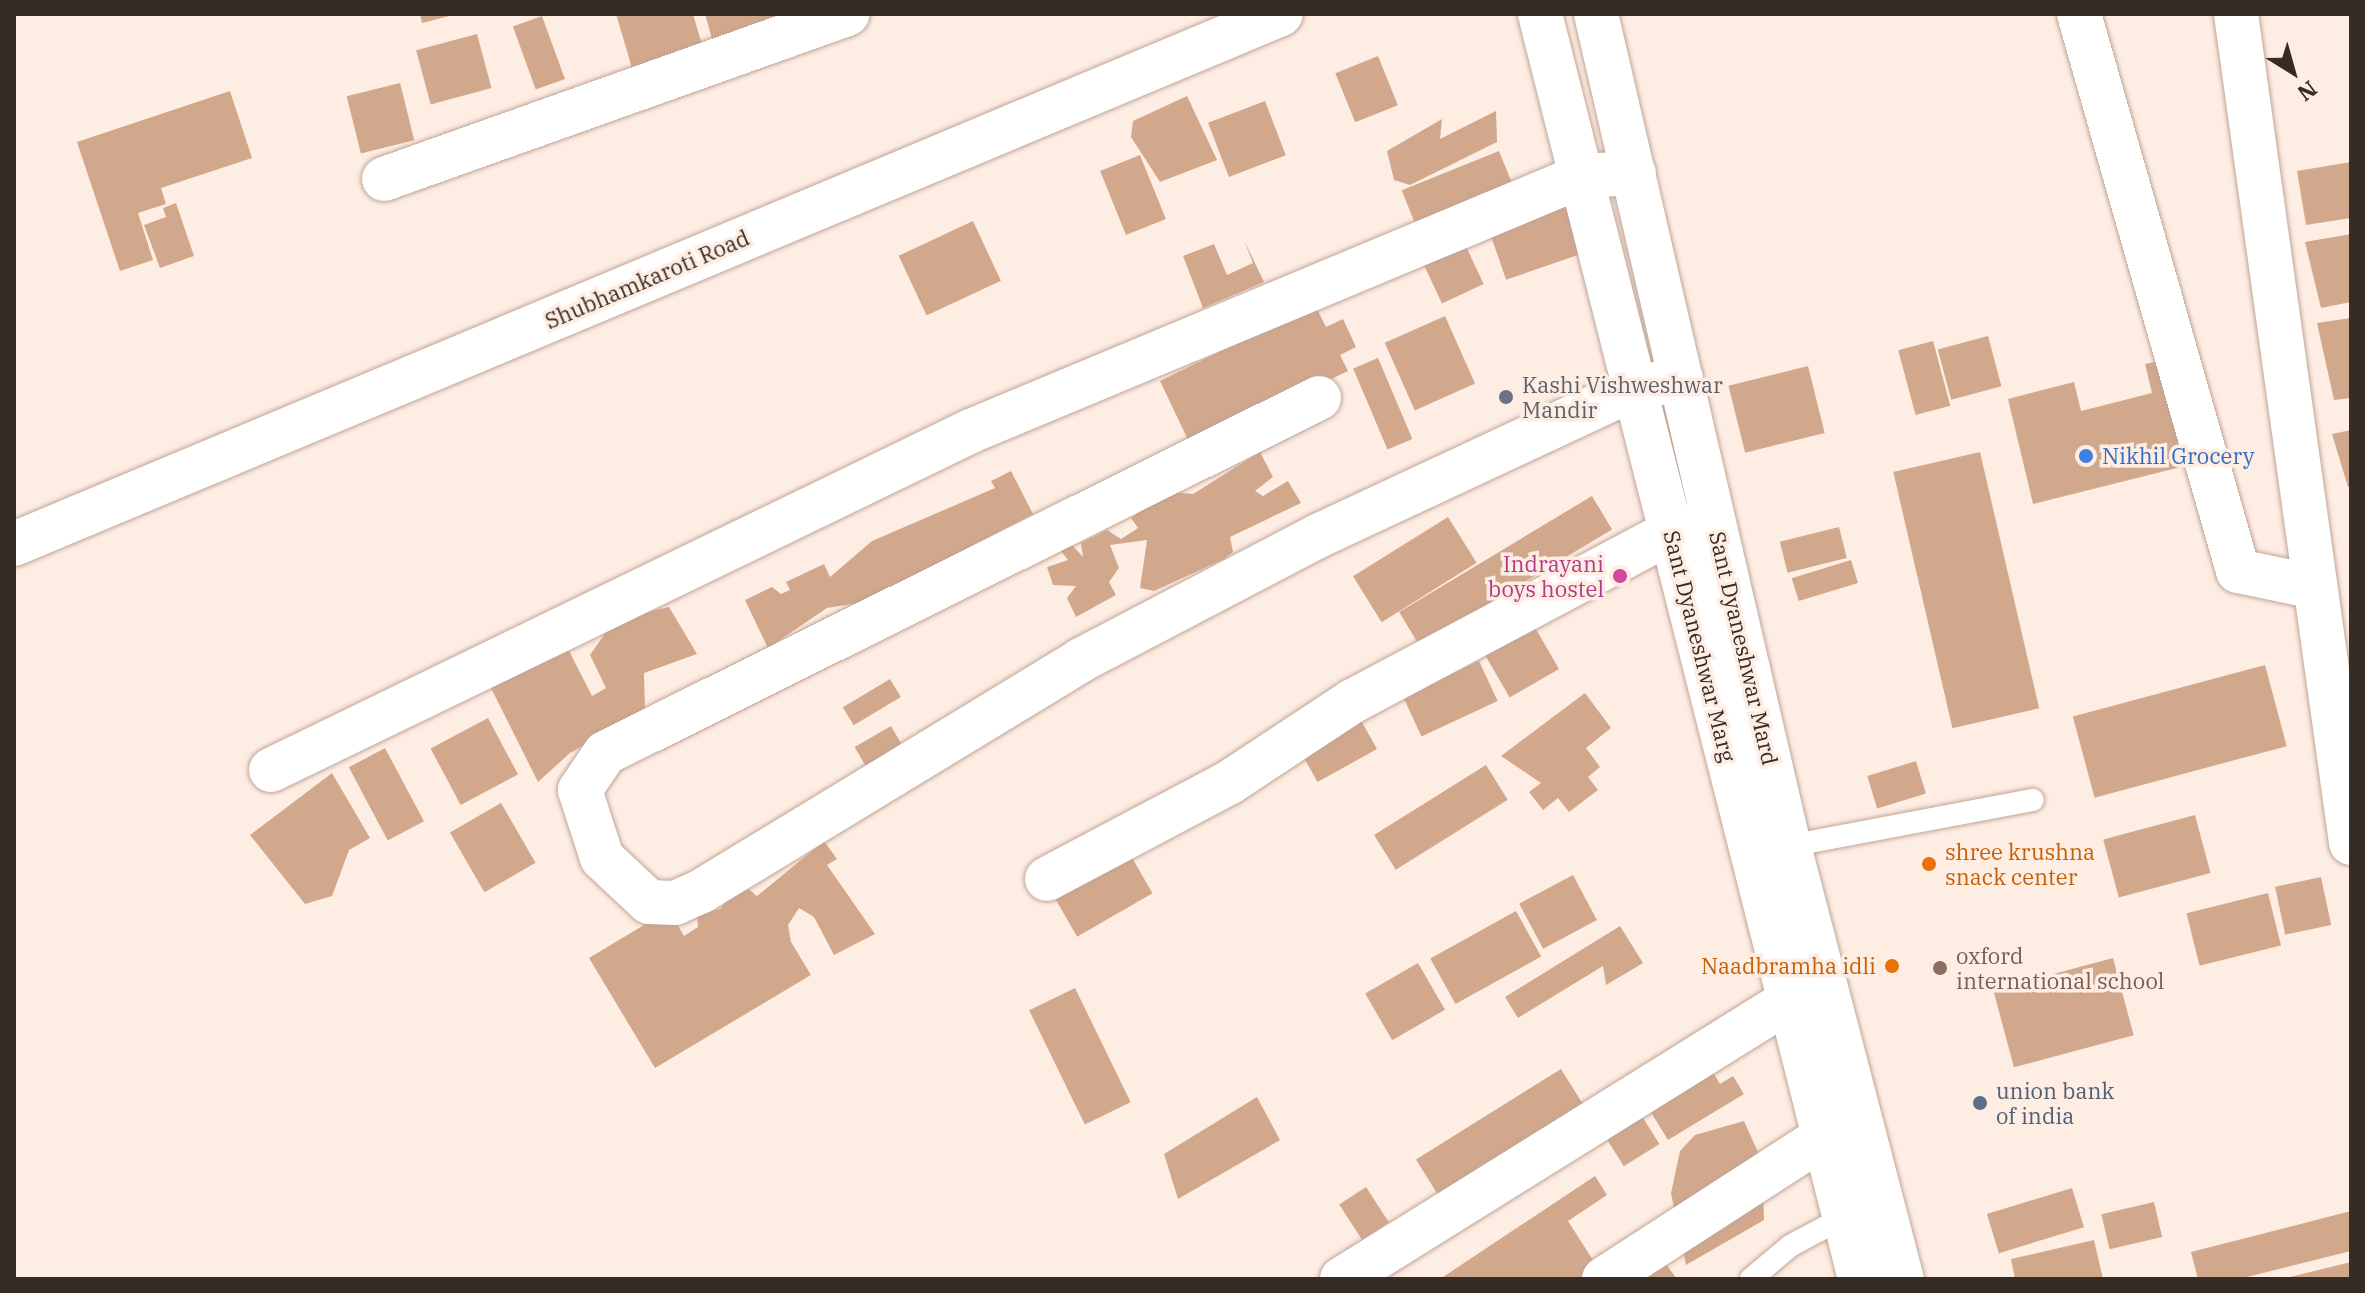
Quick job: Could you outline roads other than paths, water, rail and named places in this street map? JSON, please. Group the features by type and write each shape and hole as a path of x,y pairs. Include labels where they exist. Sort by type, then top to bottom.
{"street":[{"path":"384,179 847,14"},
{"name":"Shubhamkaroti Road","path":"14,544 1281,14"},
{"name":"Sant Dyaneshwar Marg","path":"1540,14 1702,653 1808,993 1843,1130 1844,1217 1883,1277"},
{"name":"Sant Dyaneshwar Mard","path":"1596,14 1715,521 1747,643 1789,846 1808,993"},
{"path":"2079,14 2238,571 2315,587"},
{"path":"2236,14 2351,843"},
{"path":"271,770 971,431 1582,176 1634,173"},
{"path":"1319,398 605,753 580,790 602,858 649,902 675,903 714,886 1081,660 1318,536 1635,388 1681,379"},
{"path":"1047,879 1230,782 1353,701 1671,532 1715,521"},
{"path":"1702,653 1747,643"},
{"path":"1342,1279 1808,993"},
{"path":"1604,1279 1843,1130 1883,1277"}],"lane":[{"path":"1789,846 2033,800"},
{"path":"1751,1279 1844,1217"}],"place":[{"name":"Kashi Vishweshwar Mandir","path":"1506,397"},
{"name":"Nikhil Grocery","path":"2086,456"},
{"name":"Indrayani boys hostel","path":"1620,576"},
{"name":"shree krushna snack center","path":"1929,864"},
{"name":"Naadbramha idli","path":"1892,966"},
{"name":"oxford international school","path":"1940,968"},
{"name":"union bank of india","path":"1980,1103"}]}
